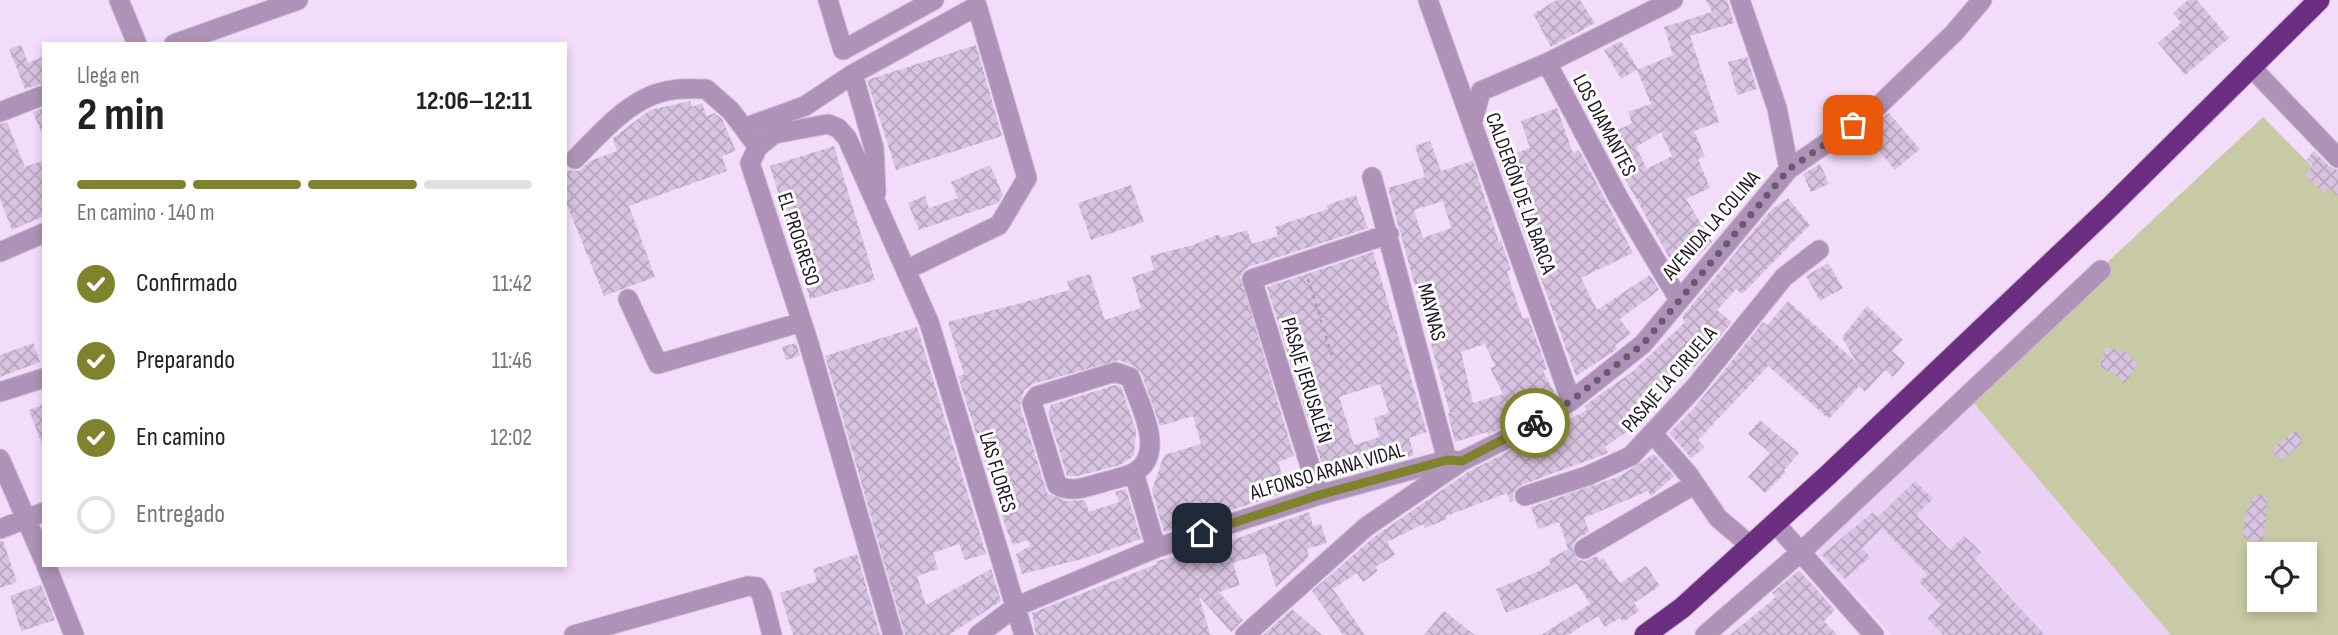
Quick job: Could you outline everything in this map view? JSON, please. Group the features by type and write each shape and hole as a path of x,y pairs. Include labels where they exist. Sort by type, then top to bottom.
{"highway":[{"path":"1644,635 1682,608 1751,546 2110,207 2319,0"}],"street":[{"path":"119,0 136,42"},
{"path":"180,42 298,0"},
{"path":"828,0 843,50 934,0"},
{"path":"1547,62 1673,0"},
{"path":"1740,0 1777,108 1789,169"},
{"name":"AVENIDA LA COLINA","path":"1455,461 1524,430 1571,401 1643,344 1678,298 1789,169 1874,110 1954,33 1982,0"},
{"name":"CALDERÓN DE LA BARCA","path":"1431,2 1571,401"},
{"path":"575,159 616,119 643,101 670,90 706,89 731,111 758,148 774,134 828,124 838,128 847,138 906,270 999,225 1027,178 977,6 853,74 805,106 744,128"},
{"name":"LOS DIAMANTES","path":"1472,124 1481,92 1547,62 1605,174 1678,298"},
{"path":"2250,66 2338,158"},
{"path":"853,74 874,148 876,202"},
{"path":"0,112 42,96"},
{"name":"EL PROGRESO","path":"758,148 750,163 802,322 893,635"},
{"name":"MAYNAS","path":"1372,177 1455,461"},
{"path":"0,252 42,234"},
{"path":"1302,263 1389,234"},
{"name":"PASAJE LA CIRUELA","path":"1525,496 1587,476 1631,456 1653,434 1784,277 1819,250"},
{"name":"PASAJE JERUSALÉN","path":"1302,263 1252,279 1319,495"},
{"name":"LAS FLORES","path":"906,270 929,321 1024,635"},
{"path":"1705,635 1802,551 2101,270"},
{"path":"628,299 658,364 802,322"},
{"path":"1115,372 1130,377 1151,442 1149,458 1134,473 1076,490 1057,485 1034,413 1032,403 1037,396 1107,373 1115,372"},
{"path":"0,392 42,380"},
{"path":"1653,434 1695,484 1718,518 1751,546"},
{"path":"0,459 35,516 42,550"},
{"path":"1245,635 1366,527 1455,461"},
{"name":"ALFONSO ARANA VIDAL","path":"978,635 1015,607 1156,548 1319,495 1455,461"},
{"path":"1134,473 1156,548"},
{"path":"1584,549 1695,484"},
{"path":"0,529 35,516"},
{"path":"1775,523 1874,635"},
{"path":"47,567 74,635"},
{"path":"573,635 747,586 757,587 762,596 772,635"}],"path":[{"path":"1302,263 1333,359"}],"shaded area":[{"path":"1966,394 2171,635 1892,635 1817,553"}],"green space":[{"path":"2263,117 2338,193 2338,635 2171,635 1966,394"}],"building":[{"path":"1557,0 1580,0 1595,23 1551,47 1533,14"},
{"path":"1706,0 1727,0 1734,23 1690,36 1719,122 1694,131 1705,156 1698,159 1710,188 1686,199 1712,242 1679,275 1602,138 1632,123 1628,112 1651,104 1637,70 1673,55 1664,27 1712,12","holes":["1661,132 1672,156 1647,169 1636,147"]},
{"path":"2188,0 2197,0 2229,38 2185,75 2158,43 2181,23 2173,13"},
{"path":"1621,41 1638,69 1621,79 1604,50"},
{"path":"21,45 28,63 42,57 42,84 25,89 9,49"},
{"path":"976,45 1002,136 896,170 867,80"},
{"path":"1747,57 1757,89 1737,95 1728,62"},
{"path":"690,101 692,107 702,103 707,116 714,113 722,119 736,151 722,156 727,171 629,206 655,277 604,296 567,205 567,170 579,171 590,161 617,151 613,138 650,110"},
{"path":"1557,108 1573,153 1578,150 1582,155 1633,253 1581,278 1597,310 1650,275 1659,290 1620,319 1631,334 1615,345 1617,349 1576,376 1498,159 1530,148 1521,121"},
{"path":"42,109 42,134 33,112"},
{"path":"1889,113 1920,149 1895,170 1863,132"},
{"path":"7,122 25,167 42,161 42,217 12,230 0,199 0,124"},
{"path":"1430,141 1441,171 1473,161 1499,242 1501,241 1511,270 1507,271 1513,291 1523,319 1528,317 1547,369 1543,371 1554,392 1514,411 1517,420 1488,435 1487,432 1455,442 1448,414 1450,413 1388,188 1425,177 1415,146","holes":["1443,201 1451,228 1423,238 1414,210","1485,344 1495,366 1490,368 1503,394 1473,403 1461,352"]},
{"path":"834,146 875,280 810,299 770,166"},
{"path":"2314,151 2329,166 2338,170 2338,196 2329,188 2325,193 2305,175 2313,166 2306,160"},
{"path":"1820,164 1829,184 1811,192 1803,174"},
{"path":"990,165 1003,195 998,203 919,230 908,203 925,196 929,208 958,198 951,182"},
{"path":"1131,185 1144,222 1091,240 1078,203"},
{"path":"1356,195 1368,228 1248,267 1240,276 1294,456 1278,462 1287,492 1164,532 1152,490 1164,455 1201,444 1193,416 1160,426 1141,372 1119,360 1033,384 1024,390 1020,406 1047,493 1066,501 1085,500 1089,512 1119,502 1115,492 1126,489 1141,539 1082,559 1022,574 1016,554 1030,546 1028,540 1013,545 1006,528 958,376 964,375 948,322 1070,290 1067,281 1090,274 1105,320 1141,308 1132,277 1154,270 1150,256 1193,245 1219,234 1220,238 1247,230 1252,244 1278,236 1275,227 1328,209 1327,205"},
{"path":"1788,198 1810,225 1742,294 1736,289 1717,310 1732,322 1694,368 1691,365 1645,411 1649,416 1605,447 1608,453 1521,485 1513,493 1514,501 1510,502 1507,493 1446,516 1447,519 1425,528 1423,524 1387,542 1395,555 1375,567 1378,571 1363,582 1357,573 1333,589 1365,635 1343,635 1312,591 1374,537 1468,472 1587,410 1584,406 1632,372 1685,322 1682,317 1771,210"},
{"path":"1373,252 1427,432 1409,438 1414,455 1327,480 1267,287","holes":["1380,384 1389,413 1374,418 1379,437 1354,445 1339,397"]},
{"path":"1828,263 1843,288 1820,301 1806,276"},
{"path":"1788,301 1856,362 1842,337 1867,306 1903,340 1892,351 1905,363 1893,377 1885,370 1865,392 1859,386 1829,419 1768,366 1698,440 1705,447 1691,458 1669,433 1694,408 1763,322 1767,325"},
{"path":"917,327 986,554 965,560 959,544 933,553 938,569 917,576 926,605 991,569 1001,601 949,635 905,635 825,356"},
{"path":"33,343 40,362 0,377 0,355"},
{"path":"796,343 800,356 786,360 782,347"},
{"path":"2105,347 2126,352 2138,365 2124,384 2114,373 2100,368"},
{"path":"1115,385 1121,387 1136,430 1134,456 1120,465 1078,476 1067,476 1048,413 1051,405"},
{"path":"42,405 42,444 29,410"},
{"path":"1760,420 1799,453 1784,470 1786,472 1765,493 1748,477 1770,453 1748,434"},
{"path":"2296,429 2303,442 2281,461 2271,450"},
{"path":"1654,454 1674,476 1651,496 1648,491 1584,518 1589,532 1577,539 1572,548 1579,560 1585,561 1597,556 1599,561 1603,558 1620,583 1646,566 1660,586 1634,603 1639,611 1623,622 1620,618 1605,627 1598,616 1568,635 1541,635 1590,604 1577,584 1506,613 1496,589 1539,571 1551,564 1548,560 1568,549 1559,522 1538,529 1531,507 1620,476"},
{"path":"1915,481 1933,499 1916,515 1950,550 1964,536 1981,552 1974,559 2045,635 1943,635 1927,618 1941,605 1919,582 1927,574 1882,528 1862,548 1870,557 1845,579 1822,555 1873,512 1878,517"},
{"path":"2255,493 2268,498 2263,541 2243,539 2245,516"},
{"path":"1309,512 1313,526 1321,524 1327,543 1307,549 1309,557 1276,587 1265,553 1233,563 1240,585 1219,592 1243,620 1231,632 1199,596 1210,635 1036,635 1032,613 1157,564 1156,561 1203,551"},
{"path":"0,541 3,541 17,582 0,588"},
{"path":"857,554 880,635 793,635 780,593 817,581 813,569"},
{"path":"1799,570 1835,610 1824,621 1837,635 1730,635 1776,597 1772,593"},
{"path":"41,585 55,620 21,631 10,596"},
{"path":"1292,609 1322,635 1263,635"},
{"path":"1444,611 1475,635 1424,635"}],"way so far":[{"path":"1535,423 1571,401 1643,344 1678,298 1766,199 1789,169 1853,125"}],"route":[{"path":"1202,533 1319,495 1447,460 1462,461 1535,423"}]}
